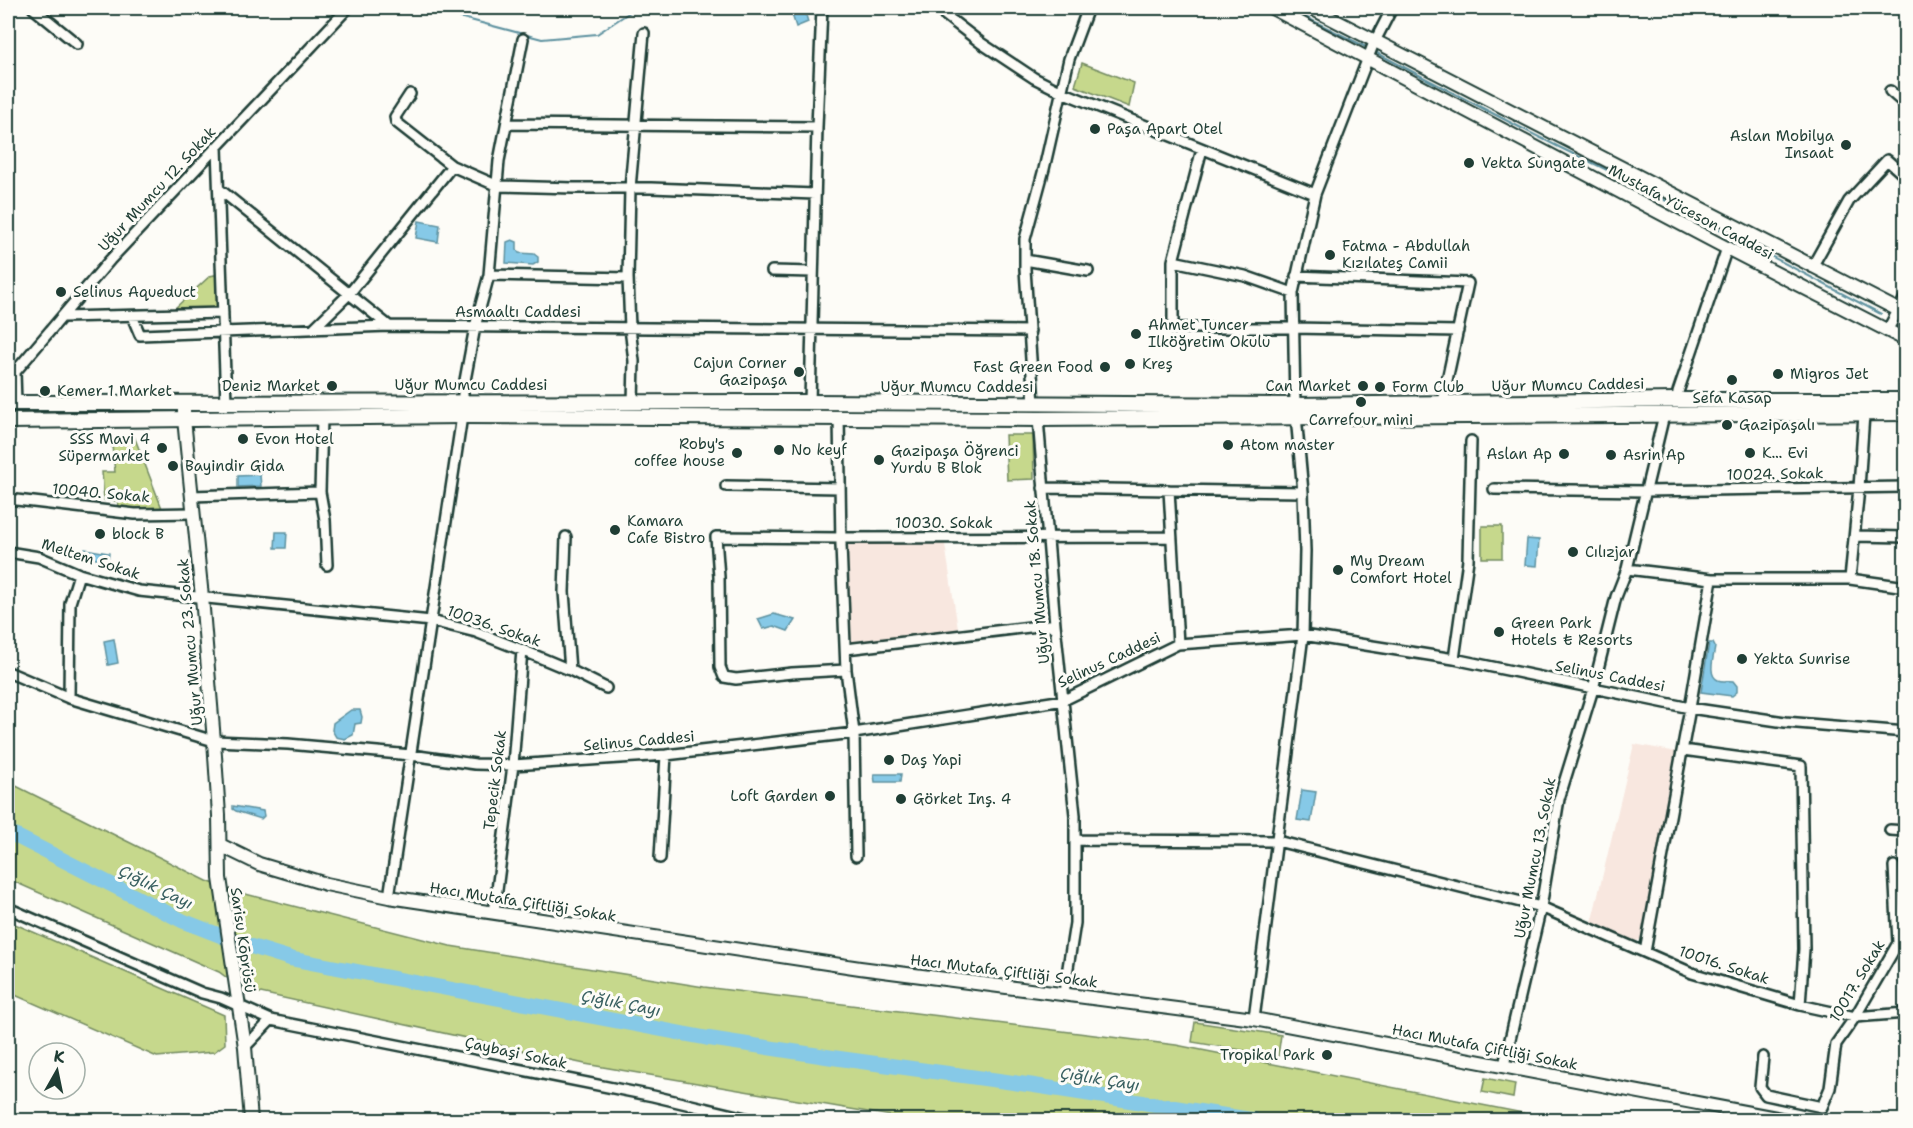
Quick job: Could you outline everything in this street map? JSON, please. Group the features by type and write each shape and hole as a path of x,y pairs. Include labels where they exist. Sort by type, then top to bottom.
{"main road":[{"name":"Uğur Mumcu Caddesi","path":"8,421 462,416 1038,418 1295,411 1446,403 1905,400"},
{"path":"462,416 463,402"},
{"name":"Uğur Mumcu Caddesi","path":"12,403 810,402 1664,415 1905,413"}],"street":[{"path":"33,8 77,44"},
{"name":"Uğur Mumcu 12. Sokak","path":"12,403 15,372 110,261 348,8"},
{"path":"810,402 822,8"},
{"path":"936,8 990,49 1035,78 1062,92 1315,194"},
{"path":"1034,404 1025,239 1069,59 1088,8"},
{"name":"Mustafa Yüceson Caddesi","path":"1272,8 1371,50 1902,312"},
{"name":"Mustafa Yüceson Caddesi","path":"1311,8 1371,50 1727,248 1905,340"},
{"path":"1254,1018 1303,635 1305,551 1303,492 1295,411 1293,293 1315,194 1371,50 1392,8"},
{"path":"633,402 634,361 628,279 630,188 644,33"},
{"path":"463,402 475,327 489,275 499,161 523,39"},
{"path":"1890,91 1905,105"},
{"path":"410,94 394,117 396,122 452,166 498,186 815,194"},
{"path":"507,124 817,127"},
{"path":"217,147 226,403"},
{"path":"1202,149 1173,261 1173,328 1458,331"},
{"path":"1812,267 1849,201 1887,160 1905,177"},
{"path":"313,329 349,294 452,166"},
{"path":"219,189 389,326"},
{"path":"1677,400 1727,248"},
{"path":"1025,260 1088,271"},
{"path":"1173,261 1245,276 1293,293"},
{"path":"772,271 813,272"},
{"path":"489,275 628,279"},
{"path":"1296,276 1468,283 1444,394 1446,403"},
{"path":"1887,331 1902,312 1905,296"},
{"path":"63,317 223,313"},
{"name":"Asmaaltı Caddesi","path":"132,316 140,335 389,326 1030,331"},
{"name":"Uğur Mumcu 23. Sokak","path":"184,403 214,741 220,878"},
{"path":"1850,579 1864,414"},
{"name":"Uğur Mumcu 13. Sokak","path":"1504,1065 1541,908 1559,799 1593,689 1616,597 1627,569 1664,415"},
{"path":"389,897 462,416"},
{"path":"322,417 320,492 325,520 327,564"},
{"path":"839,417 846,669 854,734 856,856"},
{"name":"Uğur Mumcu 18. Sokak","path":"1038,418 1055,624 1075,814 1075,923 1064,993"},
{"path":"1454,659 1468,560 1471,441"},
{"path":"726,486 840,488"},
{"name":"10024. Sokak","path":"1494,489 1645,491 1905,487"},
{"path":"1043,488 1303,492"},
{"path":"1169,490 1178,644"},
{"path":"191,496 320,492"},
{"name":"10040. Sokak","path":"8,499 135,514 193,513"},
{"path":"1855,536 1905,537"},
{"path":"566,537 564,592 570,670"},
{"name":"10030. Sokak","path":"846,669 731,679 724,677 720,667 716,537 1171,537"},
{"name":"Meltem Sokak","path":"8,552 39,557 80,574 139,591 202,597"},
{"path":"1627,569 1712,579 1850,579 1905,587"},
{"path":"69,698 70,603 80,574"},
{"path":"1645,952 1712,579"},
{"name":"10036. Sokak","path":"202,597 431,621 476,632 570,670 606,688"},
{"path":"846,649 1055,624"},
{"name":"Selinus Caddesi","path":"8,672 69,698 214,741 288,744 411,755 475,764 513,765 666,754 854,734 1064,700 1178,644 1303,635 1454,659 1690,708 1785,722 1905,732"},
{"name":"Tepecik Sokak","path":"494,913 513,765 522,650"},
{"path":"1683,750 1801,766 1804,949 1800,1005"},
{"path":"660,858 666,754"},
{"path":"1890,830 1905,831"},
{"name":"10016. Sokak","path":"1075,840 1277,841 1541,908 1692,973 1800,1005 1856,1017 1905,1013"},
{"name":"Hacı Mutafa Çiftliği Sokak","path":"220,845 258,864 326,884 389,897 860,968 1254,1018 1787,1120"},
{"name":"10017. Sokak","path":"1763,1057 1760,1087 1766,1095 1822,1107 1830,1088 1836,1044 1856,1017 1898,943 1894,866"},
{"name":"Sarisu Kōprüsü","path":"220,878 245,1047 251,1120"},
{"name":"Çaybaşi Sokak","path":"8,909 271,1020 653,1096 754,1120"},
{"path":"245,1047 271,1020"}],"shaded area":[{"path":"847,544 945,544 959,635 851,649"},
{"path":"1634,744 1677,752 1642,939 1633,942 1591,924"}],"green space":[{"path":"1082,63 1134,83 1129,107 1075,86"},
{"path":"219,274 220,309 175,308 210,276"},
{"path":"1005,435 1033,435 1034,479 1007,480"},
{"path":"134,436 163,511 119,507 118,501 104,500 102,472 115,472 111,437"},
{"path":"1482,526 1502,526 1502,558 1482,558"},
{"path":"8,782 207,881 230,890 450,946 704,987 1176,1045 1558,1120 915,1120 585,1064 242,989 219,972 8,879"},
{"path":"8,921 224,1015 225,1044 214,1052 157,1057 8,992"},
{"path":"1195,1022 1281,1035 1278,1056 1192,1042"},
{"path":"1485,1078 1515,1084 1513,1098 1482,1092"}],"water":[{"path":"790,8 804,8 808,22 796,27"},
{"path":"419,221 440,225 438,242 416,238"},
{"path":"512,240 517,242 519,253 534,254 538,257 538,262 533,265 506,263 507,242"},
{"path":"260,475 261,486 238,487 238,476"},
{"path":"276,532 287,532 286,548 275,548"},
{"path":"1527,539 1539,540 1537,566 1525,565"},
{"path":"85,549 109,553 108,561 84,557"},
{"path":"774,614 795,620 788,631 774,626 763,629 758,619"},
{"path":"114,639 118,663 108,665 104,641"},
{"path":"1709,643 1713,643 1715,647 1713,674 1718,680 1733,681 1737,686 1737,692 1732,696 1701,692"},
{"path":"351,710 360,710 361,723 355,724 353,735 345,739 336,737 332,730 333,723"},
{"path":"874,774 901,774 900,782 875,782"},
{"path":"1302,790 1316,792 1311,822 1297,820"},
{"path":"233,806 263,811 264,816 261,819 236,811"}],"waterway":[{"path":"425,8 542,39 597,34 636,8"},
{"path":"1287,8 1370,49"},
{"path":"1375,52 1611,172 1881,314"},
{"name":"Çığlık Çayı","path":"8,832 183,921 237,942 292,959 706,1038 1254,1120"}],"place":[{"name":"Paşa Apart Otel","path":"1095,129"},
{"name":"Aslan Mobilya Insaat","path":"1846,145"},
{"name":"Vekta Sungate","path":"1469,163"},
{"name":"Fatma - Abdullah Kızılateş Camii","path":"1330,255"},
{"name":"Selinus Aqueduct","path":"61,292"},
{"name":"Ahmet Tuncer Ilköğretim Okulu","path":"1136,334"},
{"name":"Kreş","path":"1130,364"},
{"name":"Fast Green Food","path":"1105,367"},
{"name":"Cajun Corner Gazipaşa","path":"799,372"},
{"name":"Migros Jet","path":"1778,374"},
{"name":"Sefa Kasap","path":"1732,380"},
{"name":"Deniz Market","path":"332,386"},
{"name":"Can Market","path":"1363,386"},
{"name":"Form Club","path":"1380,387"},
{"name":"Kemer 1 Market","path":"45,391"},
{"name":"Carrefour mini","path":"1361,402"},
{"name":"Gazipaşalı","path":"1727,425"},
{"name":"Evon Hotel","path":"243,439"},
{"name":"Atom master","path":"1228,445"},
{"name":"SSS Mavi 4 Süpermarket","path":"162,448"},
{"name":"No keyf","path":"779,450"},
{"name":"Roby's coffee house","path":"737,453"},
{"name":"K... Evi","path":"1750,453"},
{"name":"Aslan Ap","path":"1564,454"},
{"name":"Asrin Ap","path":"1611,455"},
{"name":"Gazipaşa Öğrenci Yurdu B Blok","path":"879,460"},
{"name":"Bayindir Gida","path":"173,466"},
{"name":"Kamara Cafe Bistro","path":"615,530"},
{"name":"block B","path":"100,534"},
{"name":"Cılızjar","path":"1573,552"},
{"name":"My Dream Comfort Hotel","path":"1338,570"},
{"name":"Green Park Hotels ₺ Resorts","path":"1499,632"},
{"name":"Yekta Sunrise","path":"1742,659"},
{"name":"Daş Yapi","path":"889,760"},
{"name":"Loft Garden","path":"830,796"},
{"name":"Görket Inş. 4","path":"901,799"},
{"name":"Tropikal Park","path":"1327,1055"}]}
